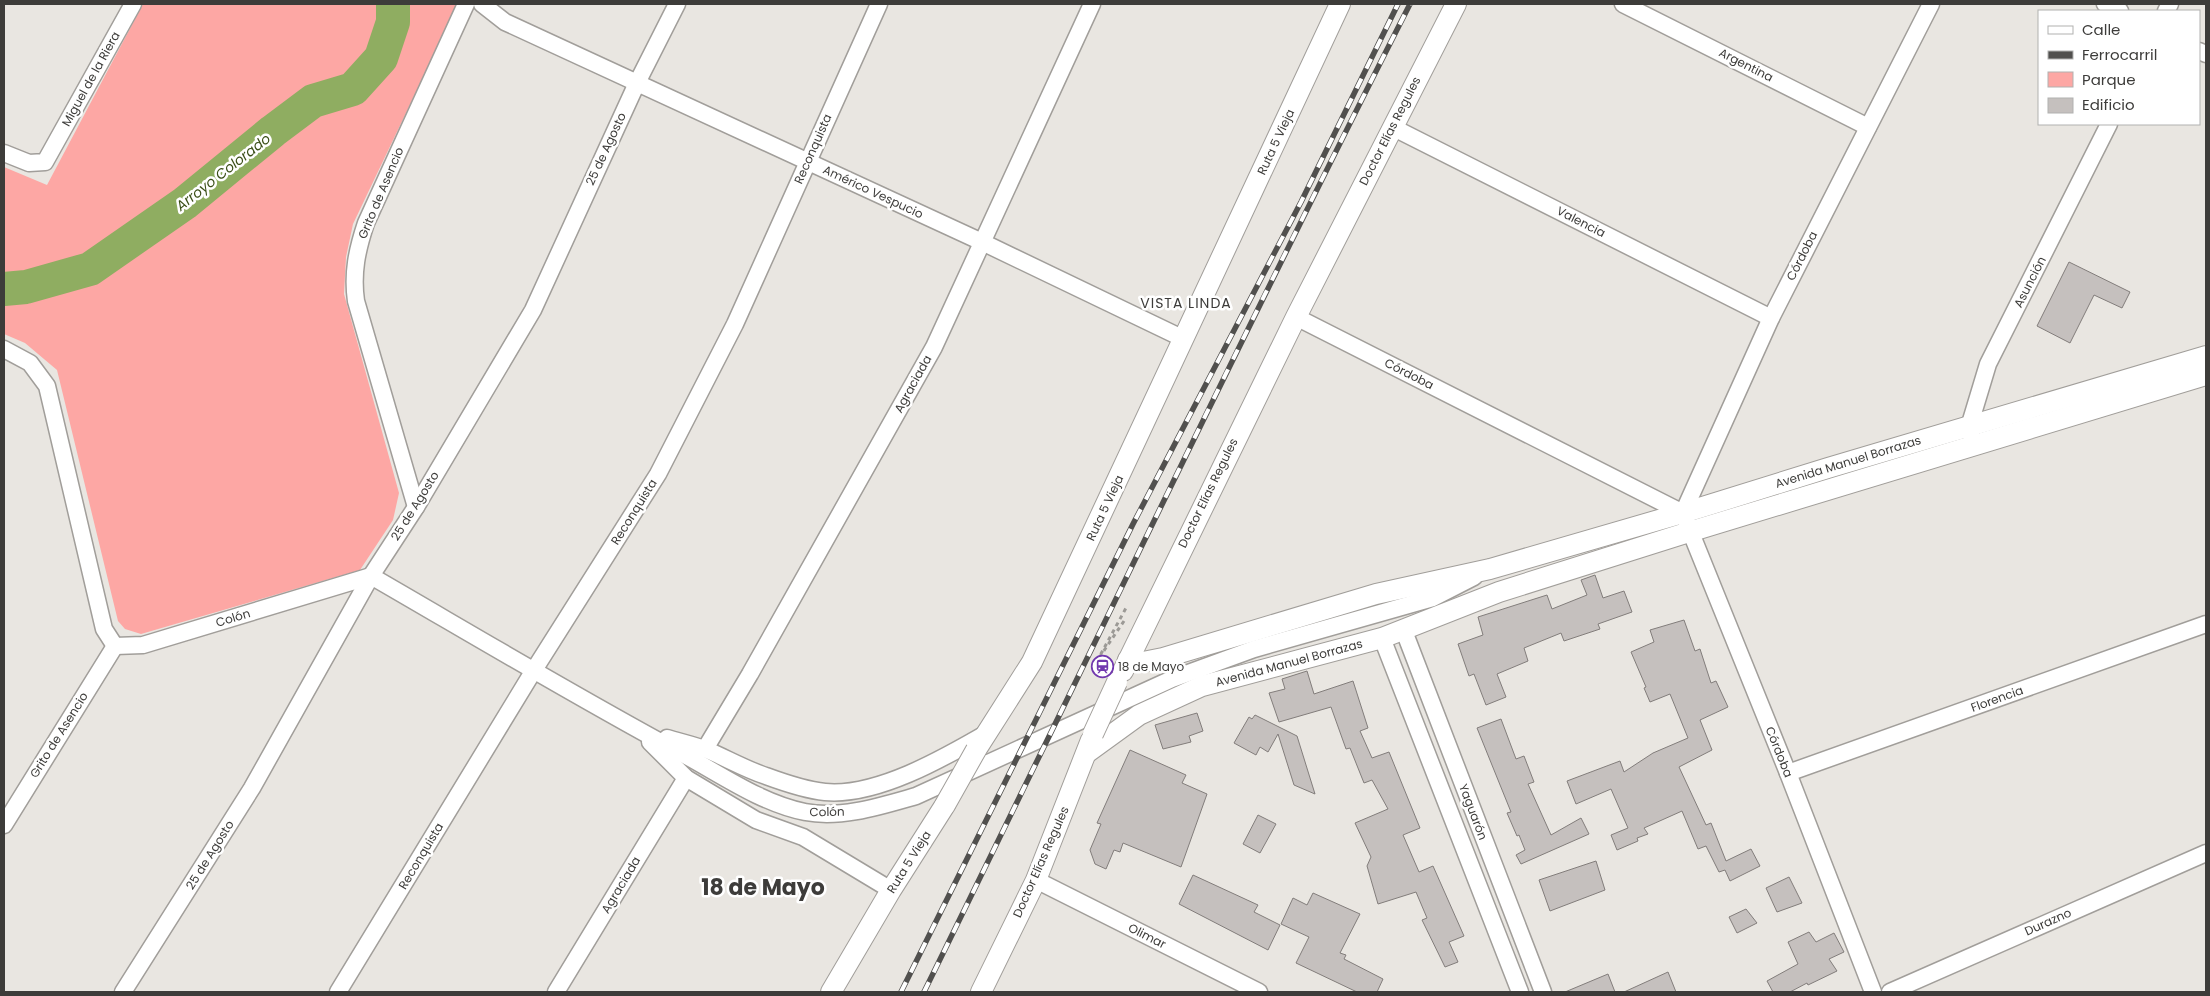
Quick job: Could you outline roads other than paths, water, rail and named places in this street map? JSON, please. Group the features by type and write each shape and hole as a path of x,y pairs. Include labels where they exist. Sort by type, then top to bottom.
{"street":[{"name":"Miguel de la Riera","path":"4,153 29,163 38,164 45,162 133,4"},
{"name":"Grito de Asencio","path":"416,507 356,301 353,281 356,255 366,222 466,4"},
{"name":"Américo Vespucio","path":"482,4 505,22 982,242 1184,339"},
{"name":"25 de Agosto","path":"123,992 252,788 371,576 416,507 532,310 637,83 677,4"},
{"name":"Reconquista","path":"338,992 534,670 658,474 736,324 807,162 880,4"},
{"name":"Agraciada","path":"705,749 755,665 934,347 1092,4"},
{"name":"Ruta 5 Vieja","path":"831,992 891,890 945,805 976,750 1032,662 1340,4"},
{"name":"Doctor Elías Regules","path":"981,992 1036,880 1090,743 1147,618 1392,126 1456,4"},
{"name":"Argentina","path":"1623,4 1868,127"},
{"name":"Córdoba","path":"1686,523 1771,318 1931,4"},
{"path":"2105,4 2118,10"},
{"name":"Asunción","path":"1971,436 1988,364 2108,125"},
{"name":"Valencia","path":"1392,126 1771,318"},
{"name":"Córdoba","path":"1296,317 1686,523 1788,773 1873,992"},
{"path":"6,354 30,363 47,386 104,629 115,646"},
{"name":"Avenida Manuel Borrazas","path":"1090,743 1139,715 1202,686 1404,631 1499,592 1686,523 1971,436 2206,356"},
{"name":"Avenida Manuel Borrazas","path":"1971,436 2206,375"},
{"name":"Avenida Manuel Borrazas","path":"1128,660 1143,662 1163,658 1376,594 1686,523"},
{"name":"Avenida Manuel Borrazas","path":"1433,598 1490,569"},
{"name":"Colón","path":"115,646 143,645 371,576 636,729 770,801 806,812 847,812 873,808 907,799 1027,747"},
{"name":"Avenida Manuel Borrazas","path":"1027,747 1172,680 1254,649 1433,598 1499,592"},
{"name":"Florencia","path":"1788,773 2206,624"},
{"name":"Yaguarón","path":"1404,631 1543,992"},
{"name":"Yaguarón","path":"1382,638 1520,992"},
{"name":"Grito de Asencio","path":"4,825 115,646"},
{"name":"Colón","path":"636,729 705,749 764,776 798,787 826,792 863,790 891,780 944,758 987,733"},
{"name":"Colón","path":"636,729 686,778 756,820 803,837 891,890"},
{"name":"Agraciada","path":"556,992 686,778"},
{"name":"Durazno","path":"1890,992 2206,853"},
{"name":"Olimar","path":"1036,880 1259,992"}],"waterway":[{"name":"Arroyo Colorado","path":"4,289 26,287 90,269 185,203 313,101 353,89 381,58 393,22 393,4"}],"railway":[{"path":"901,992 1133,524 1301,202 1398,4"},
{"path":"924,992 1226,374 1410,4"}],"place":[{"name":"18 de Mayo","path":"1102,667"}],"district":[{"name":"VISTA LINDA","path":"1186,303"},
{"name":"18 de Mayo","path":"763,887"}]}
